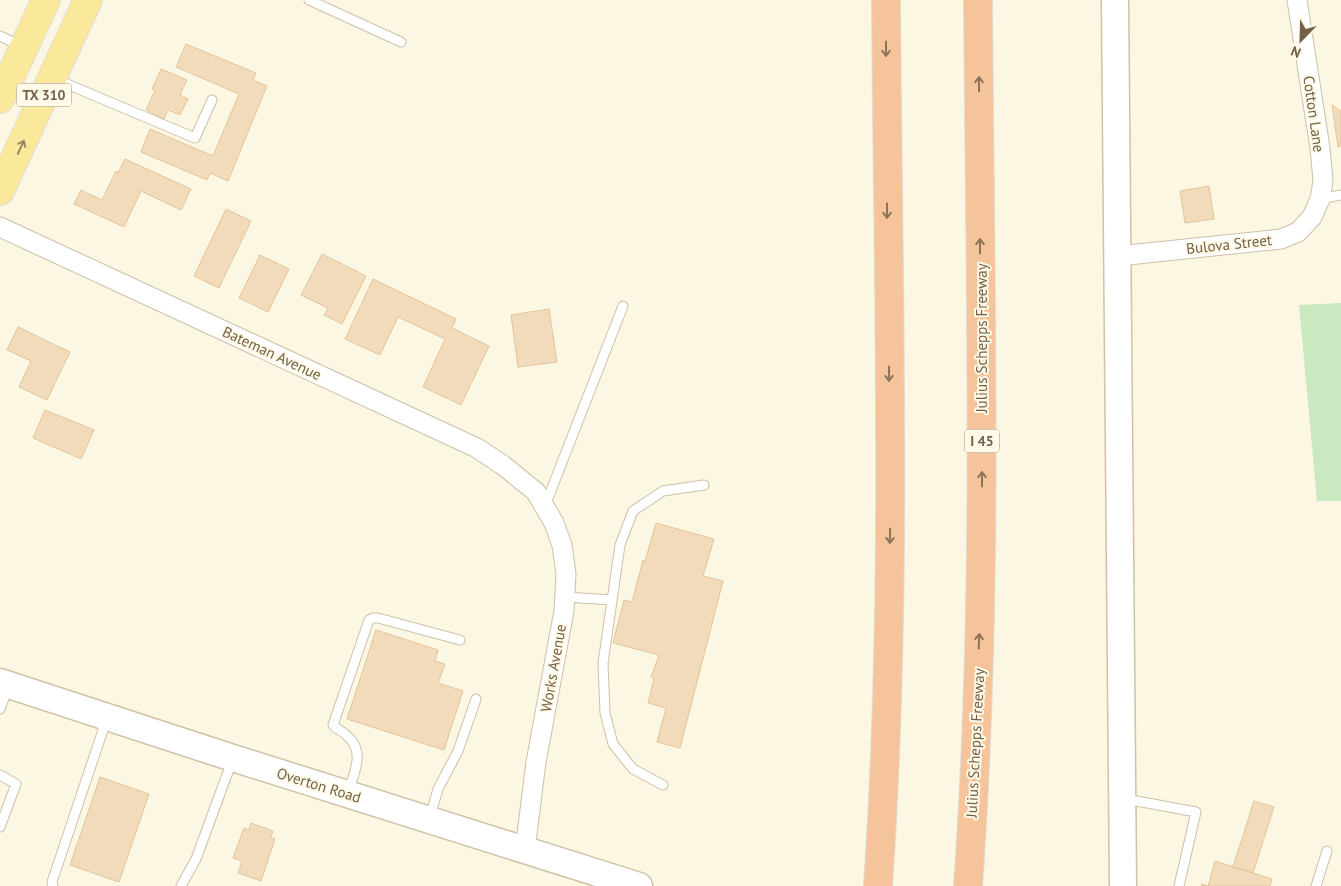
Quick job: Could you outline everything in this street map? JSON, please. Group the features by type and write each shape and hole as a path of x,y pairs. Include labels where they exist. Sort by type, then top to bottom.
{"highway":[{"path":"878,886 888,667 890,506 886,0"},
{"name":"Julius Schepps Freeway","path":"968,884 978,682 981,523 978,0"}],"main road":[{"name":"TX 310","path":"0,99 12,42 46,0"},
{"name":"TX 310","path":"0,191 88,0"},
{"path":"1115,0 1123,886"},
{"name":"Overton Road","path":"3,692 108,718 640,886"}],"street":[{"name":"Cotton Lane","path":"1297,0 1320,148 1323,181 1320,198"},
{"name":"Bulova Street","path":"1118,256 1281,239 1298,232 1312,217 1320,198"},
{"name":"Bateman Avenue","path":"0,227 477,448 504,466 540,499"},
{"name":"Works Avenue","path":"525,850 536,762 565,597 566,574 562,545 554,523 540,499"}],"lane":[{"path":"309,0 401,42"},
{"path":"52,78 195,138 212,100"},
{"path":"1320,198 1341,195"},
{"path":"540,499 623,306"},
{"path":"663,785 633,769 613,744 605,713 603,663 620,545 632,511 663,491 704,484"},
{"path":"565,597 612,600"},
{"path":"347,794 358,761 355,744 345,733 336,729 333,725 369,620 378,618 460,640"},
{"path":"429,820 438,788 458,751 476,699"},
{"path":"53,886 52,882 60,855 108,718"},
{"path":"181,886 196,859 233,758"},
{"path":"0,775 16,784 0,827"},
{"path":"1123,799 1196,812 1179,886"},
{"path":"1316,886 1327,851"}],"green space":[{"path":"1341,303 1341,501 1317,501 1299,305"}],"building":[{"path":"186,44 256,73 253,80 267,86 228,181 210,173 207,180 141,152 150,129 213,156 239,94 176,67"},
{"path":"161,69 187,80 180,95 188,99 180,115 168,110 164,119 146,110 155,90 152,89"},
{"path":"1332,105 1341,111 1341,146 1338,147"},
{"path":"125,159 191,189 181,210 141,191 124,227 74,204 81,190 102,200 116,171 118,173"},
{"path":"1209,186 1214,219 1185,223 1180,191"},
{"path":"226,209 251,221 219,288 194,276"},
{"path":"322,254 366,276 342,324 324,315 328,308 301,295"},
{"path":"260,255 289,269 268,312 239,298"},
{"path":"373,279 456,319 452,328 489,346 461,405 423,387 445,339 398,317 380,355 345,339"},
{"path":"549,309 557,362 518,367 511,315"},
{"path":"18,327 70,352 47,400 19,387 31,361 7,350"},
{"path":"45,410 94,430 81,459 33,438"},
{"path":"656,523 714,539 703,576 723,581 680,748 657,742 666,708 648,703 654,678 651,677 659,655 613,643 624,600 632,602 643,560 645,561"},
{"path":"376,630 438,650 435,661 445,664 438,683 463,691 444,750 347,719"},
{"path":"100,777 149,794 119,882 70,865"},
{"path":"1254,801 1274,807 1253,873 1233,867"},
{"path":"251,823 273,831 271,837 275,839 261,881 238,873 242,861 233,858 244,828 249,830"},
{"path":"1215,861 1272,879 1270,886 1208,886"}]}
